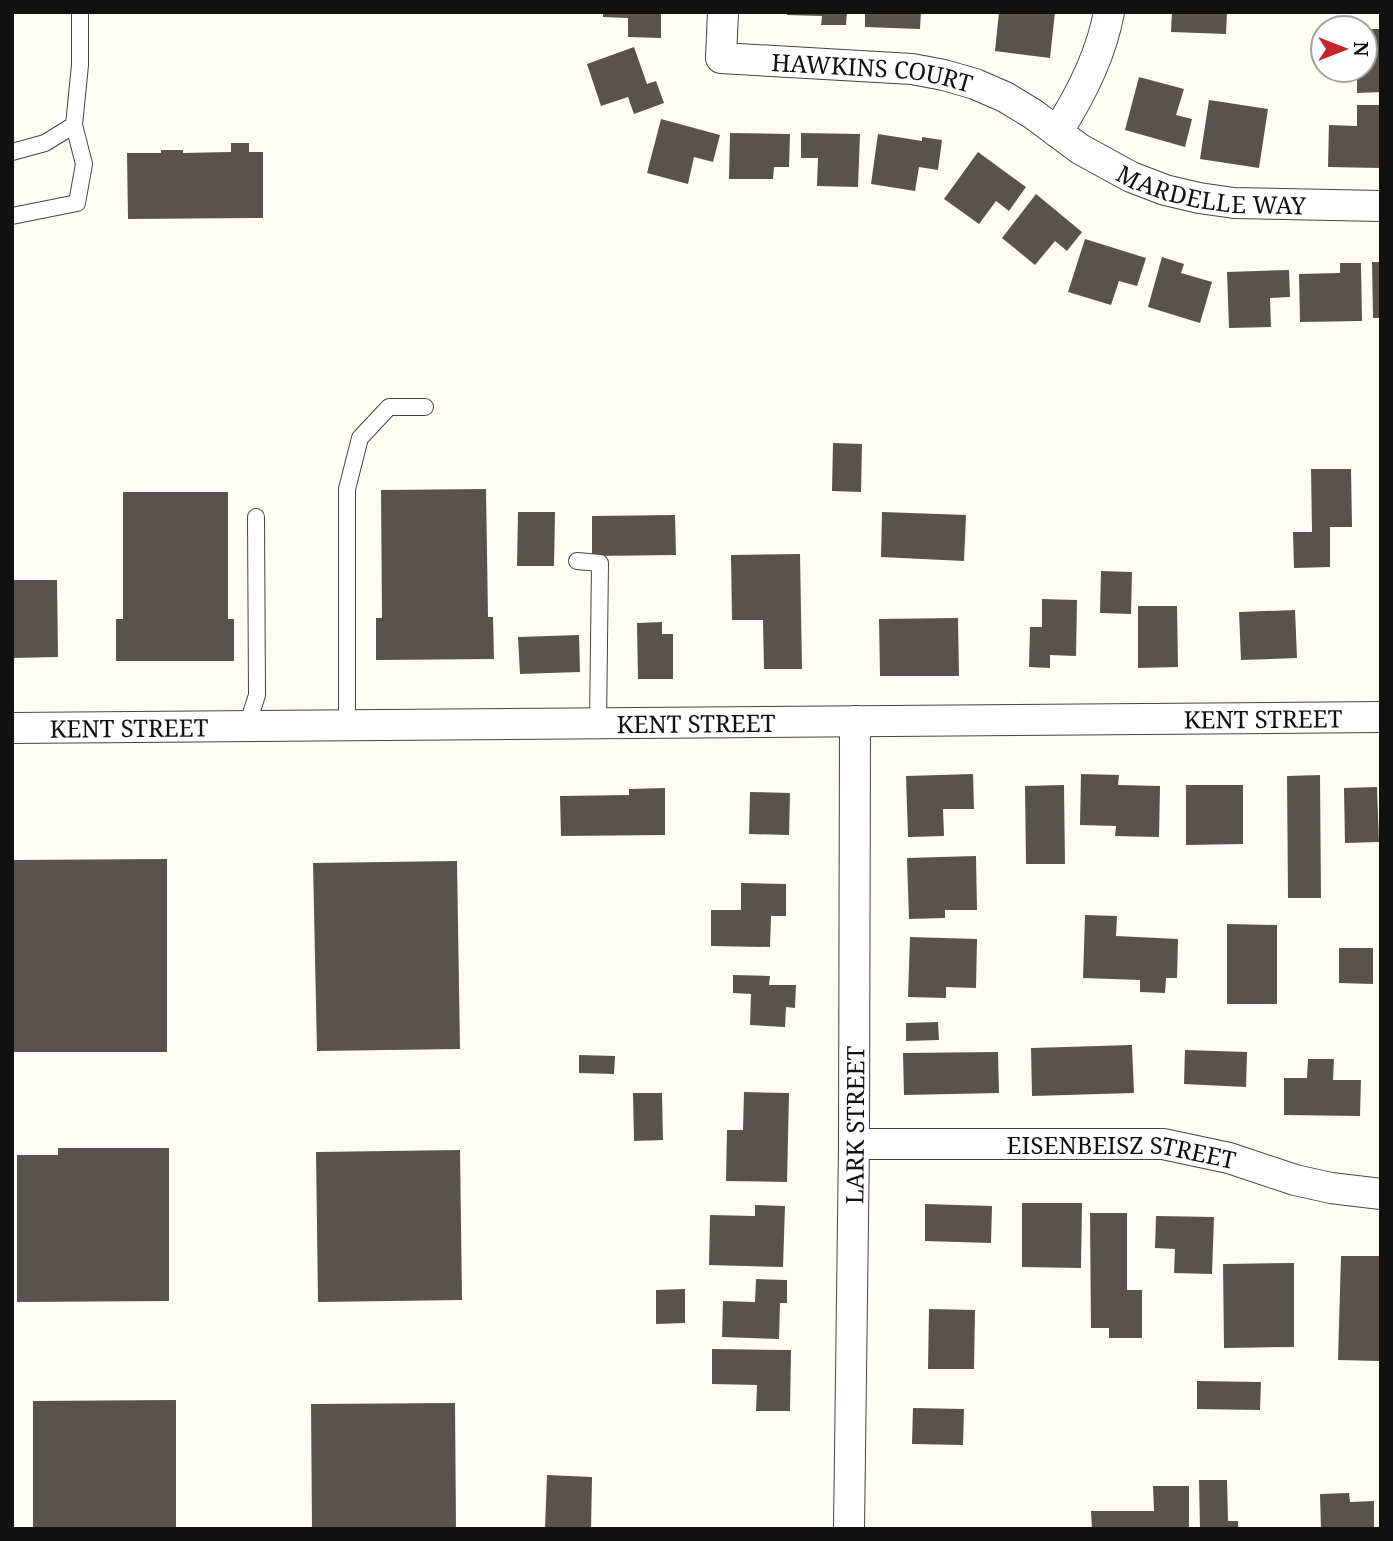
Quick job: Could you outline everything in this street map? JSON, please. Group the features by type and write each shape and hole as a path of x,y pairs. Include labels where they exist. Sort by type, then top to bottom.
{"street":[{"name":"HAWKINS COURT","path":"723,12 720,58 912,69 944,75 975,84 1004,97 1057,132"},
{"path":"1057,132 1085,85 1098,54 1109,12"},
{"name":"MARDELLE WAY","path":"1057,132 1080,149 1131,177 1165,190 1199,198 1265,205 1381,206"},
{"name":"KENT STREET","path":"12,728 1381,718"},
{"name":"LARK STREET","path":"849,1529 855,1144 855,721"},
{"name":"EISENBEISZ STREET","path":"855,1144 1163,1143 1218,1155 1295,1180 1331,1188 1381,1194"}],"lane":[{"path":"12,216 77,203 84,164 74,125 80,65 80,12"},
{"path":"12,152 45,143 74,125"},
{"path":"347,725 347,489 359,438 389,407 425,407"},
{"path":"247,726 257,695 256,517"},
{"path":"577,561 600,564 598,724"}],"building":[{"path":"603,12 661,12 661,38 628,37 628,18 603,17"},
{"path":"787,12 847,12 846,25 821,25 822,16 787,15"},
{"path":"865,12 921,12 920,29 865,27"},
{"path":"999,12 1055,12 1050,58 995,51"},
{"path":"1172,12 1227,12 1226,34 1171,32"},
{"path":"1379,29 1381,92 1357,93 1357,84 1379,84"},
{"path":"634,47 647,84 656,81 664,103 634,114 628,97 601,106 587,64"},
{"path":"1139,77 1184,89 1176,115 1192,119 1185,147 1125,130"},
{"path":"1209,100 1268,109 1259,168 1200,159"},
{"path":"1357,105 1381,105 1381,168 1328,167 1329,125 1357,126"},
{"path":"661,119 720,135 713,162 694,157 688,184 647,173"},
{"path":"730,133 790,134 789,167 774,167 773,179 729,179"},
{"path":"801,133 860,134 858,187 817,186 818,158 801,158"},
{"path":"878,134 922,141 922,137 942,140 938,170 919,167 915,191 871,184"},
{"path":"231,143 249,143 249,152 263,152 263,218 128,219 127,153 161,153 161,150 183,150 183,153 231,152"},
{"path":"978,152 1026,187 1009,211 996,201 979,224 944,199"},
{"path":"1036,194 1082,232 1067,251 1055,241 1035,265 1002,238"},
{"path":"1085,239 1146,258 1137,286 1119,281 1111,305 1068,292"},
{"path":"1162,257 1184,264 1181,273 1212,282 1200,323 1148,307"},
{"path":"1372,262 1381,262 1381,318 1373,318"},
{"path":"1340,263 1361,263 1362,321 1300,322 1299,274 1340,273"},
{"path":"1289,270 1290,297 1270,298 1271,327 1229,328 1227,272"},
{"path":"833,443 862,444 861,492 832,491"},
{"path":"1311,469 1351,469 1352,527 1330,527 1330,567 1294,568 1293,532 1312,532"},
{"path":"486,489 488,617 493,617 494,659 376,660 376,618 382,618 381,490"},
{"path":"123,492 228,492 228,619 234,619 234,661 116,661 116,619 123,619"},
{"path":"518,512 555,512 554,566 517,566"},
{"path":"882,512 966,515 964,561 881,557"},
{"path":"675,515 676,555 592,556 592,516"},
{"path":"800,554 802,669 764,669 763,620 732,620 731,555"},
{"path":"1101,571 1132,572 1131,614 1100,613"},
{"path":"12,580 57,580 58,657 12,658"},
{"path":"1042,599 1077,600 1076,656 1050,655 1050,668 1029,667 1030,627 1042,627"},
{"path":"1138,606 1177,606 1178,667 1138,668"},
{"path":"1295,610 1297,658 1241,660 1239,612"},
{"path":"958,618 959,676 880,676 879,619"},
{"path":"662,622 662,634 673,634 673,679 638,679 637,623"},
{"path":"579,635 580,672 520,674 518,637"},
{"path":"973,774 974,809 943,809 944,836 908,837 906,776"},
{"path":"1081,774 1119,775 1118,785 1160,786 1159,837 1115,836 1116,826 1080,825"},
{"path":"1320,775 1321,898 1288,898 1287,776"},
{"path":"1064,785 1065,864 1026,864 1025,786"},
{"path":"1186,785 1243,785 1243,844 1186,845"},
{"path":"1377,787 1379,842 1345,843 1344,788"},
{"path":"665,788 665,835 561,836 560,796 629,795 629,789"},
{"path":"750,792 790,793 789,835 749,834"},
{"path":"976,856 977,910 945,910 945,918 909,919 907,858"},
{"path":"167,859 167,1052 12,1052 12,860"},
{"path":"457,861 460,1049 317,1051 313,863"},
{"path":"741,883 786,884 786,916 771,916 770,947 711,946 711,910 741,910"},
{"path":"1085,915 1117,916 1116,936 1178,939 1177,978 1166,978 1165,993 1140,992 1140,980 1083,978"},
{"path":"1227,924 1277,925 1277,1004 1227,1004"},
{"path":"910,937 977,939 976,988 946,987 946,998 908,997"},
{"path":"1339,948 1373,948 1373,984 1339,983"},
{"path":"733,975 770,976 769,985 796,985 795,1008 786,1007 785,1027 750,1025 751,994 733,993"},
{"path":"938,1022 939,1040 906,1041 906,1023"},
{"path":"1132,1045 1134,1093 1032,1096 1031,1048"},
{"path":"1185,1050 1247,1052 1246,1087 1184,1084"},
{"path":"998,1052 999,1093 904,1095 903,1053"},
{"path":"579,1055 615,1056 614,1074 579,1073"},
{"path":"1308,1059 1334,1059 1333,1080 1361,1080 1360,1116 1284,1115 1284,1078 1307,1078"},
{"path":"744,1092 789,1093 787,1182 726,1181 727,1130 743,1130"},
{"path":"633,1093 662,1093 663,1140 634,1141"},
{"path":"58,1148 169,1148 169,1301 17,1302 17,1155 58,1155"},
{"path":"460,1150 462,1300 318,1302 316,1152"},
{"path":"1022,1203 1082,1203 1081,1268 1022,1267"},
{"path":"925,1204 992,1206 991,1243 925,1241"},
{"path":"755,1205 785,1206 783,1267 709,1265 710,1215 755,1216"},
{"path":"1090,1213 1127,1213 1127,1290 1142,1290 1142,1338 1109,1338 1109,1328 1091,1328"},
{"path":"1156,1216 1214,1217 1212,1274 1174,1273 1175,1249 1155,1248"},
{"path":"1341,1256 1381,1256 1379,1361 1338,1360"},
{"path":"1294,1263 1294,1347 1224,1348 1223,1264"},
{"path":"756,1279 787,1280 787,1303 780,1303 779,1339 722,1337 723,1301 755,1302"},
{"path":"685,1289 685,1323 656,1324 656,1290"},
{"path":"929,1309 975,1310 974,1369 928,1369"},
{"path":"712,1349 791,1350 790,1411 756,1411 757,1385 712,1384"},
{"path":"1197,1381 1261,1382 1260,1410 1197,1409"},
{"path":"176,1400 176,1529 33,1529 33,1401"},
{"path":"455,1403 456,1529 312,1529 311,1404"},
{"path":"913,1408 964,1409 963,1445 912,1444"},
{"path":"547,1475 592,1477 591,1529 545,1529"},
{"path":"1199,1480 1227,1480 1228,1521 1238,1521 1238,1529 1200,1529"},
{"path":"1153,1486 1189,1486 1189,1529 1092,1529 1091,1511 1154,1511"},
{"path":"1349,1493 1350,1502 1374,1501 1374,1529 1321,1529 1320,1494"}]}
